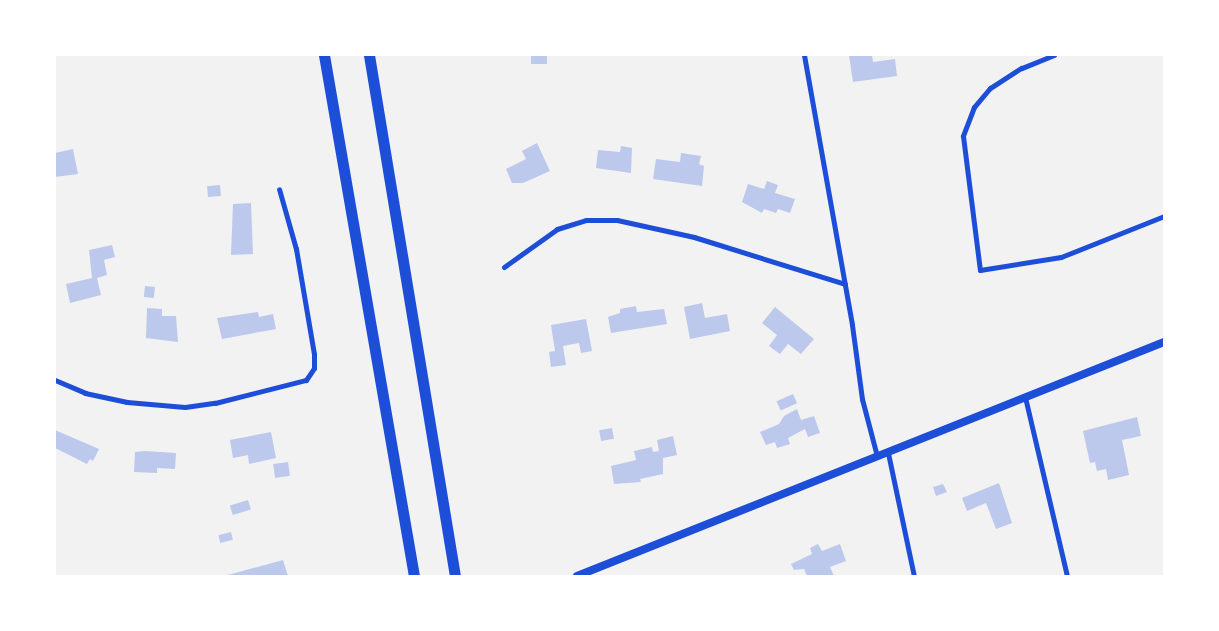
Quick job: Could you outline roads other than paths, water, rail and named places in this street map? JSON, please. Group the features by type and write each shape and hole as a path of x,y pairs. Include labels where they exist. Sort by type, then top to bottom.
{"highway":[{"path":"324,55 414,576"},
{"path":"369,55 455,576"}],"street":[{"path":"804,55 862,399 877,456"},
{"path":"1054,55 1021,68 990,88 974,108 964,136 980,270 1061,257 1164,216"},
{"path":"55,380 85,393 126,402 185,406 215,403 306,380 314,368 314,354 296,249 279,189"},
{"path":"504,267 557,229 586,220 617,220 694,237 844,284"},
{"path":"577,576 1164,342"},
{"path":"1025,397 1067,576"},
{"path":"888,453 914,576"}]}
